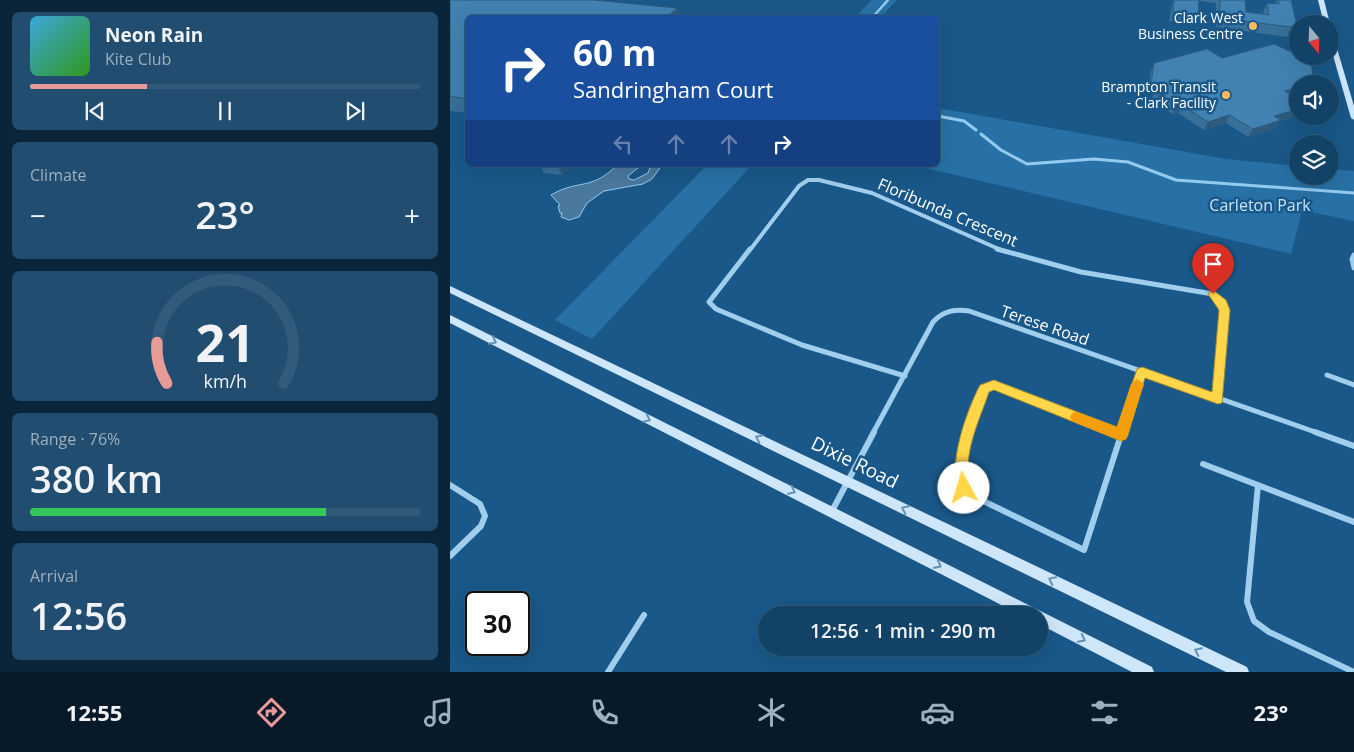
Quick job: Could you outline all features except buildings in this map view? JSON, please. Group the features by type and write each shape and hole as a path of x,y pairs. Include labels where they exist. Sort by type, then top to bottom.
{"main road":[{"path":"1321,0 1325,15"},
{"path":"1339,65 1354,118"},
{"name":"Dixie Road","path":"450,289 1242,672"},
{"path":"450,319 1017,606"},
{"path":"1048,622 1147,672"}],"street":[{"name":"Floribunda Crescent","path":"905,376 802,345 716,309 709,302 799,186 808,180 819,180 872,193 995,248 1030,259 1081,272 1213,294 1222,303 1225,310 1218,399"},
{"path":"1354,255 1352,259 1354,268"},
{"name":"Terese Road","path":"832,511 938,315 959,309 1354,446"},
{"path":"1121,435 994,385 984,388 964,447 960,475 964,488 973,496 1084,550 1142,372"},
{"path":"1327,376 1354,385"},
{"path":"1203,464 1354,522"},
{"path":"450,485 480,504 485,516 481,526 450,556"},
{"path":"1258,485 1247,602 1254,621 1269,632 1354,672"},
{"path":"608,672 644,615"}],"green space":[{"path":"872,0 897,0 883,15 857,15"},
{"name":"Carleton Park","path":"940,108 1226,159 1289,165 1289,185 1339,185 1339,170 1354,171 1354,221 1302,210 1291,254 921,167 940,167"},
{"path":"705,167 750,167 592,339 555,320"}],"shaded area":[{"path":"615,167 638,167 628,176 629,179 634,180 648,173 650,167 661,167 652,179 643,184 604,191 587,203 579,217 569,220 561,217 562,213 560,213 558,206 560,205 551,195 569,187 592,182"}],"waterway":[{"path":"875,15 888,0"},
{"path":"940,116 964,121 976,130"},
{"path":"981,134 1001,150 1027,164 1094,159 1128,162 1176,180 1354,193"}],"slow traffic":[{"path":"1076,417 1121,435 1137,384"}],"place":[{"name":"Clark West Business Centre","path":"1253,26"},
{"name":"Brampton Transit - Clark Facility","path":"1226,95"}],"route":[{"path":"964,488 960,475 964,447 984,388 994,385 1121,435 1142,372 1218,399 1225,310 1222,303 1213,294"}]}
